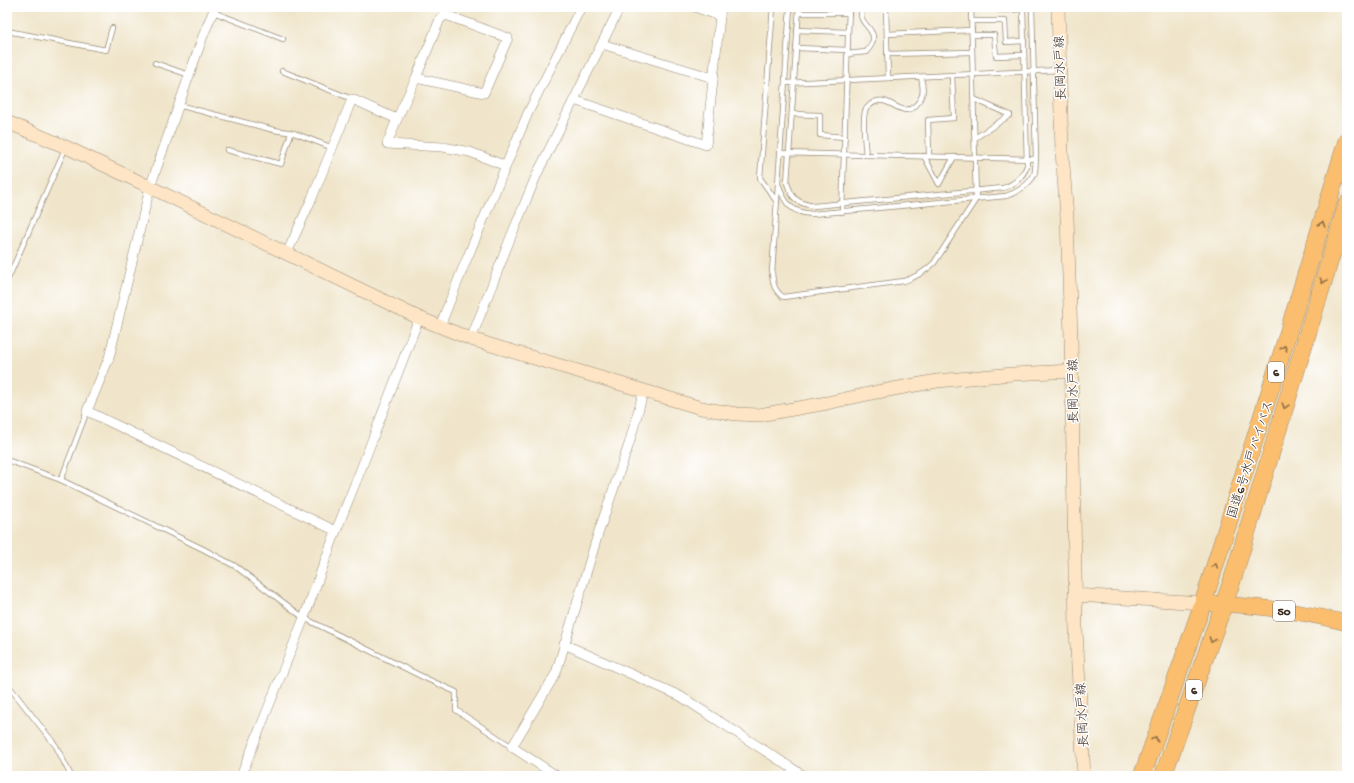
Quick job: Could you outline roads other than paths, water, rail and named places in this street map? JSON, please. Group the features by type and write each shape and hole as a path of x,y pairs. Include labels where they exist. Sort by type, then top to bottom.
{"highway":[{"name":"国道6号水戸バイパス","path":"1142,776 1203,603 1347,140"},
{"name":"国道6号水戸バイパス","path":"1163,776 1225,604 1347,204"}],"main road":[{"name":"50","path":"1203,603 1225,604 1304,614 1347,623"}],"street":[{"path":"440,326 528,113 581,7"},
{"path":"471,339 537,174 620,7"},
{"path":"574,100 706,145 720,12 695,7"},
{"name":"長岡水戸線","path":"1058,7 1062,152 1067,217 1072,371 1076,630 1084,776"},
{"path":"214,10 178,105 150,187 109,358 87,411 336,531"},
{"path":"416,78 484,93 508,38 444,11 387,144 443,147 470,152 506,166"},
{"path":"602,44 713,78"},
{"path":"287,253 312,198 352,99 397,118"},
{"path":"7,122 66,147 420,318 471,339 701,408 736,414 759,415 937,381 1012,374 1072,371"},
{"path":"241,776 420,318"},
{"path":"557,776 512,747 556,673 598,534 629,444 644,390"},
{"path":"1075,595 1203,603"},
{"path":"564,644 680,696 804,776"}],"lane":[{"path":"773,7 760,178 777,202"},
{"path":"790,7 773,283 776,291 783,297 904,281 918,276 934,264 976,199 971,7"},
{"path":"799,7 787,183 790,194 796,200 814,206 1002,188 1012,185 1019,180 1027,166 1023,8 1001,10 994,9 992,7"},
{"path":"842,212 849,7"},
{"path":"796,48 866,52 872,45 874,39 873,33 870,28 864,24 862,18 862,10 864,7"},
{"path":"886,7 888,78"},
{"path":"778,183 782,196 787,204 803,214 842,212 1014,194 1034,175 1036,159 1032,7"},
{"path":"214,10 283,40"},
{"path":"799,13 849,13"},
{"path":"972,22 1005,21 1006,42 1024,42"},
{"path":"7,31 106,50 112,28"},
{"path":"797,30 848,32"},
{"path":"887,34 972,33 994,35 996,56 1024,55"},
{"path":"888,54 972,52"},
{"path":"155,63 189,75"},
{"path":"785,83 1059,70"},
{"path":"282,71 352,99"},
{"path":"952,76 954,118 928,120 927,156 940,184 954,157"},
{"path":"866,155 864,115 866,108 873,102 880,100 888,101 896,107 904,109 913,108 919,102 922,95 921,77"},
{"path":"974,98 1010,115 975,138"},
{"path":"178,105 274,130 291,132 333,148"},
{"path":"792,114 820,115 820,135 844,137"},
{"path":"227,150 281,164 291,132"},
{"path":"7,281 66,147"},
{"path":"780,153 1036,159"},
{"path":"62,480 87,411"},
{"path":"7,460 62,480 235,566 304,618 456,692 456,710 512,747"},
{"path":"8,685 56,746 71,776"}]}
